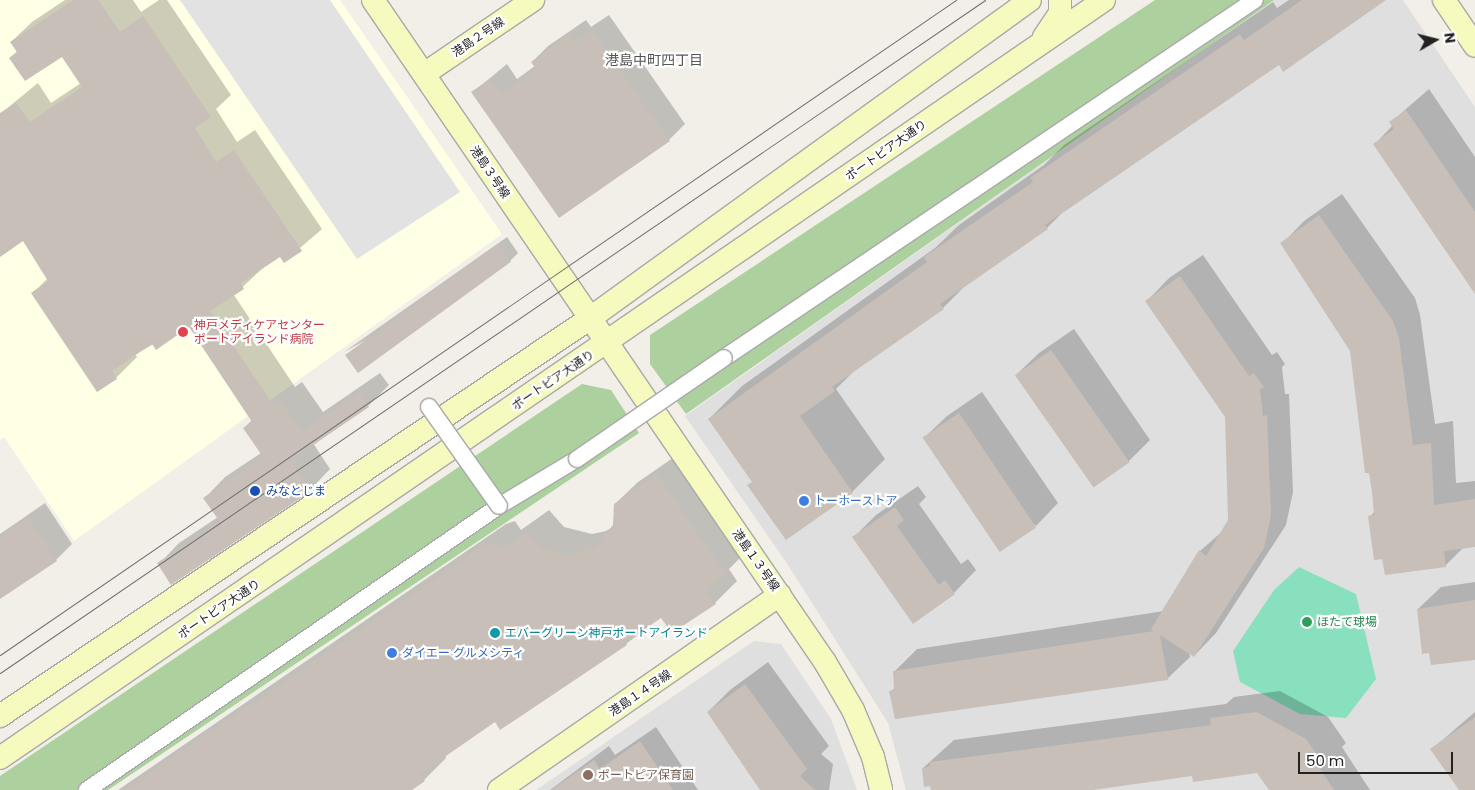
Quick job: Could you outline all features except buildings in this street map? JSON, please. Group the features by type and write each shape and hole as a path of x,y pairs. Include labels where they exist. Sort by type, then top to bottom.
{"street":[{"name":"港島３号線","path":"373,0 606,344"},
{"name":"港島２号線","path":"424,74 533,0"},
{"path":"0,716 590,319 1030,0"},
{"path":"1038,45 1060,13 1060,0"},
{"name":"ポートピア大通り","path":"0,758 606,344 1104,0"},
{"path":"87,790 500,506 576,459 1255,0"},
{"path":"1444,0 1475,46"},
{"name":"港島１３号線","path":"606,344 780,595 853,710 873,757 881,790"},
{"path":"429,407 500,506"},
{"name":"港島１４号線","path":"499,790 780,595"}],"shaded area":[{"name":"神戸メディケアセンター ポートアイランド病院","path":"0,0 340,0 502,234 74,541 4,437 0,440"},
{"path":"180,0 330,0 460,192 357,259"},
{"path":"1274,0 1403,0 1475,107 1475,790 906,790 888,723 788,565 685,416"},
{"path":"754,641 781,644 831,719 857,790 536,790"}],"green space":[{"path":"1155,0 1274,0 686,414 650,364 650,335"},
{"path":"582,384 611,390 639,433 108,790 0,790 0,776"},
{"name":"ほたて球場","path":"1299,567 1356,594 1376,679 1346,718 1300,714 1240,682 1233,651 1274,590"}],"tram line":[{"path":"0,655 956,0"},
{"path":"0,673 985,0"}],"place":[{"name":"神戸メディケアセンター ポートアイランド病院","path":"183,332"},
{"name":"みなとじま","path":"255,491"},
{"name":"トーホーストア","path":"804,501"},
{"name":"ほたて球場","path":"1307,622"},
{"name":"エバーグリーン神戸ポートアイランド","path":"495,633"},
{"name":"ダイエー グルメシティ","path":"392,653"},
{"name":"ポートピア保育園","path":"588,775"}],"district":[{"name":"港島中町四丁目","path":"654,60"}]}
